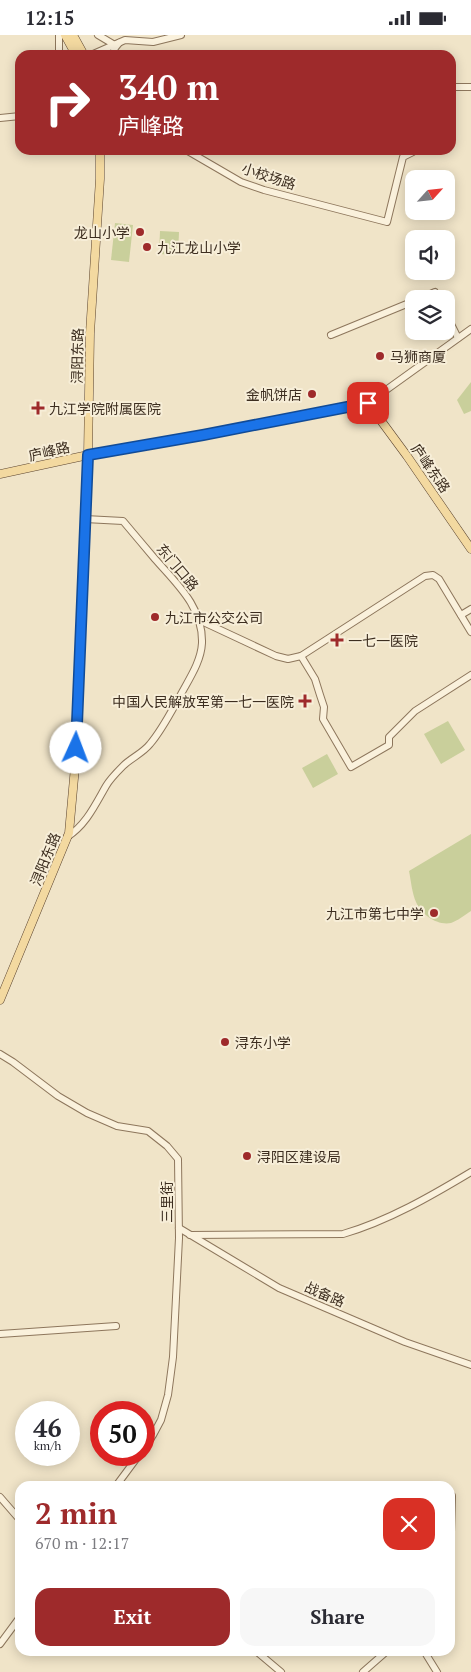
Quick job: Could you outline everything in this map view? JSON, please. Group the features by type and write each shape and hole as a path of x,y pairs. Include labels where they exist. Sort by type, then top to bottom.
{"main road":[{"path":"65,35 73,50"},
{"path":"73,35 81,50"},
{"path":"100,155 100,179"},
{"path":"100,179 103,155"},
{"name":"浔阳东路","path":"0,1000 69,833 75,767 88,455 90,333 100,179"},
{"name":"庐峰路","path":"0,474 88,455 368,403"},
{"name":"庐峰东路","path":"368,403 471,549"}],"street":[{"path":"59,35 59,50"},
{"path":"98,35 113,44"},
{"path":"113,44 114,35"},
{"path":"100,50 125,40 153,42 166,37 181,35"},
{"path":"115,50 118,44 125,40"},
{"path":"456,87 471,87"},
{"path":"0,118 15,116"},
{"name":"小校场路","path":"195,155 241,182 388,222 403,157 407,155"},
{"path":"331,335 405,305"},
{"path":"368,403 471,329"},
{"path":"455,332 458,338"},
{"name":"东门口路","path":"67,837 77,831 99,800 106,785 125,764 149,746 193,673 199,659 202,644 199,620 184,591 123,521 85,519"},
{"path":"199,620 276,656 288,659 301,656 425,576 433,575 438,579 471,633"},
{"path":"461,615 471,609"},
{"path":"301,656 315,679 324,707 323,719 351,767 389,745 389,737 415,711 471,675"},
{"name":"三里街","path":"0,1054 58,1096 87,1113 117,1126 148,1131 167,1146 178,1159 178,1229 173,1357 168,1395 155,1433"},
{"path":"189,1235 343,1234 358,1230 428,1197 471,1171"},
{"name":"战备路","path":"178,1229 279,1288 406,1342 471,1365"},
{"path":"0,1334 116,1326"},
{"path":"120,1481 131,1466"},
{"path":"0,1497 15,1514"},
{"path":"0,1644 15,1624"},
{"path":"262,1656 281,1672"},
{"path":"363,1672 383,1656"},
{"path":"427,1656 437,1672"}],"green space":[{"path":"115,223 133,225 129,262 111,260"},
{"path":"160,231 179,232 178,255 159,254"},
{"path":"471,382 471,411 464,414 457,400"},
{"path":"448,721 465,750 441,764 424,734"},
{"path":"327,754 338,774 313,788 302,768"},
{"path":"471,834 471,911 451,923 440,923 426,915 418,906 409,871"}],"place":[{"name":"龙山小学","path":"140,232"},
{"name":"九江龙山小学","path":"147,247"},
{"name":"马狮商厦","path":"380,356"},
{"name":"金帆饼店","path":"312,394"},
{"name":"九江学院附属医院","path":"38,408"},
{"name":"九江市公交公司","path":"155,617"},
{"name":"一七一医院","path":"337,640"},
{"name":"中国人民解放军第一七一医院","path":"305,701"},
{"name":"九江市第七中学","path":"434,913"},
{"name":"浔东小学","path":"225,1042"},
{"name":"浔阳区建设局","path":"247,1156"}],"route":[{"path":"76,748 88,455 368,403"}]}
